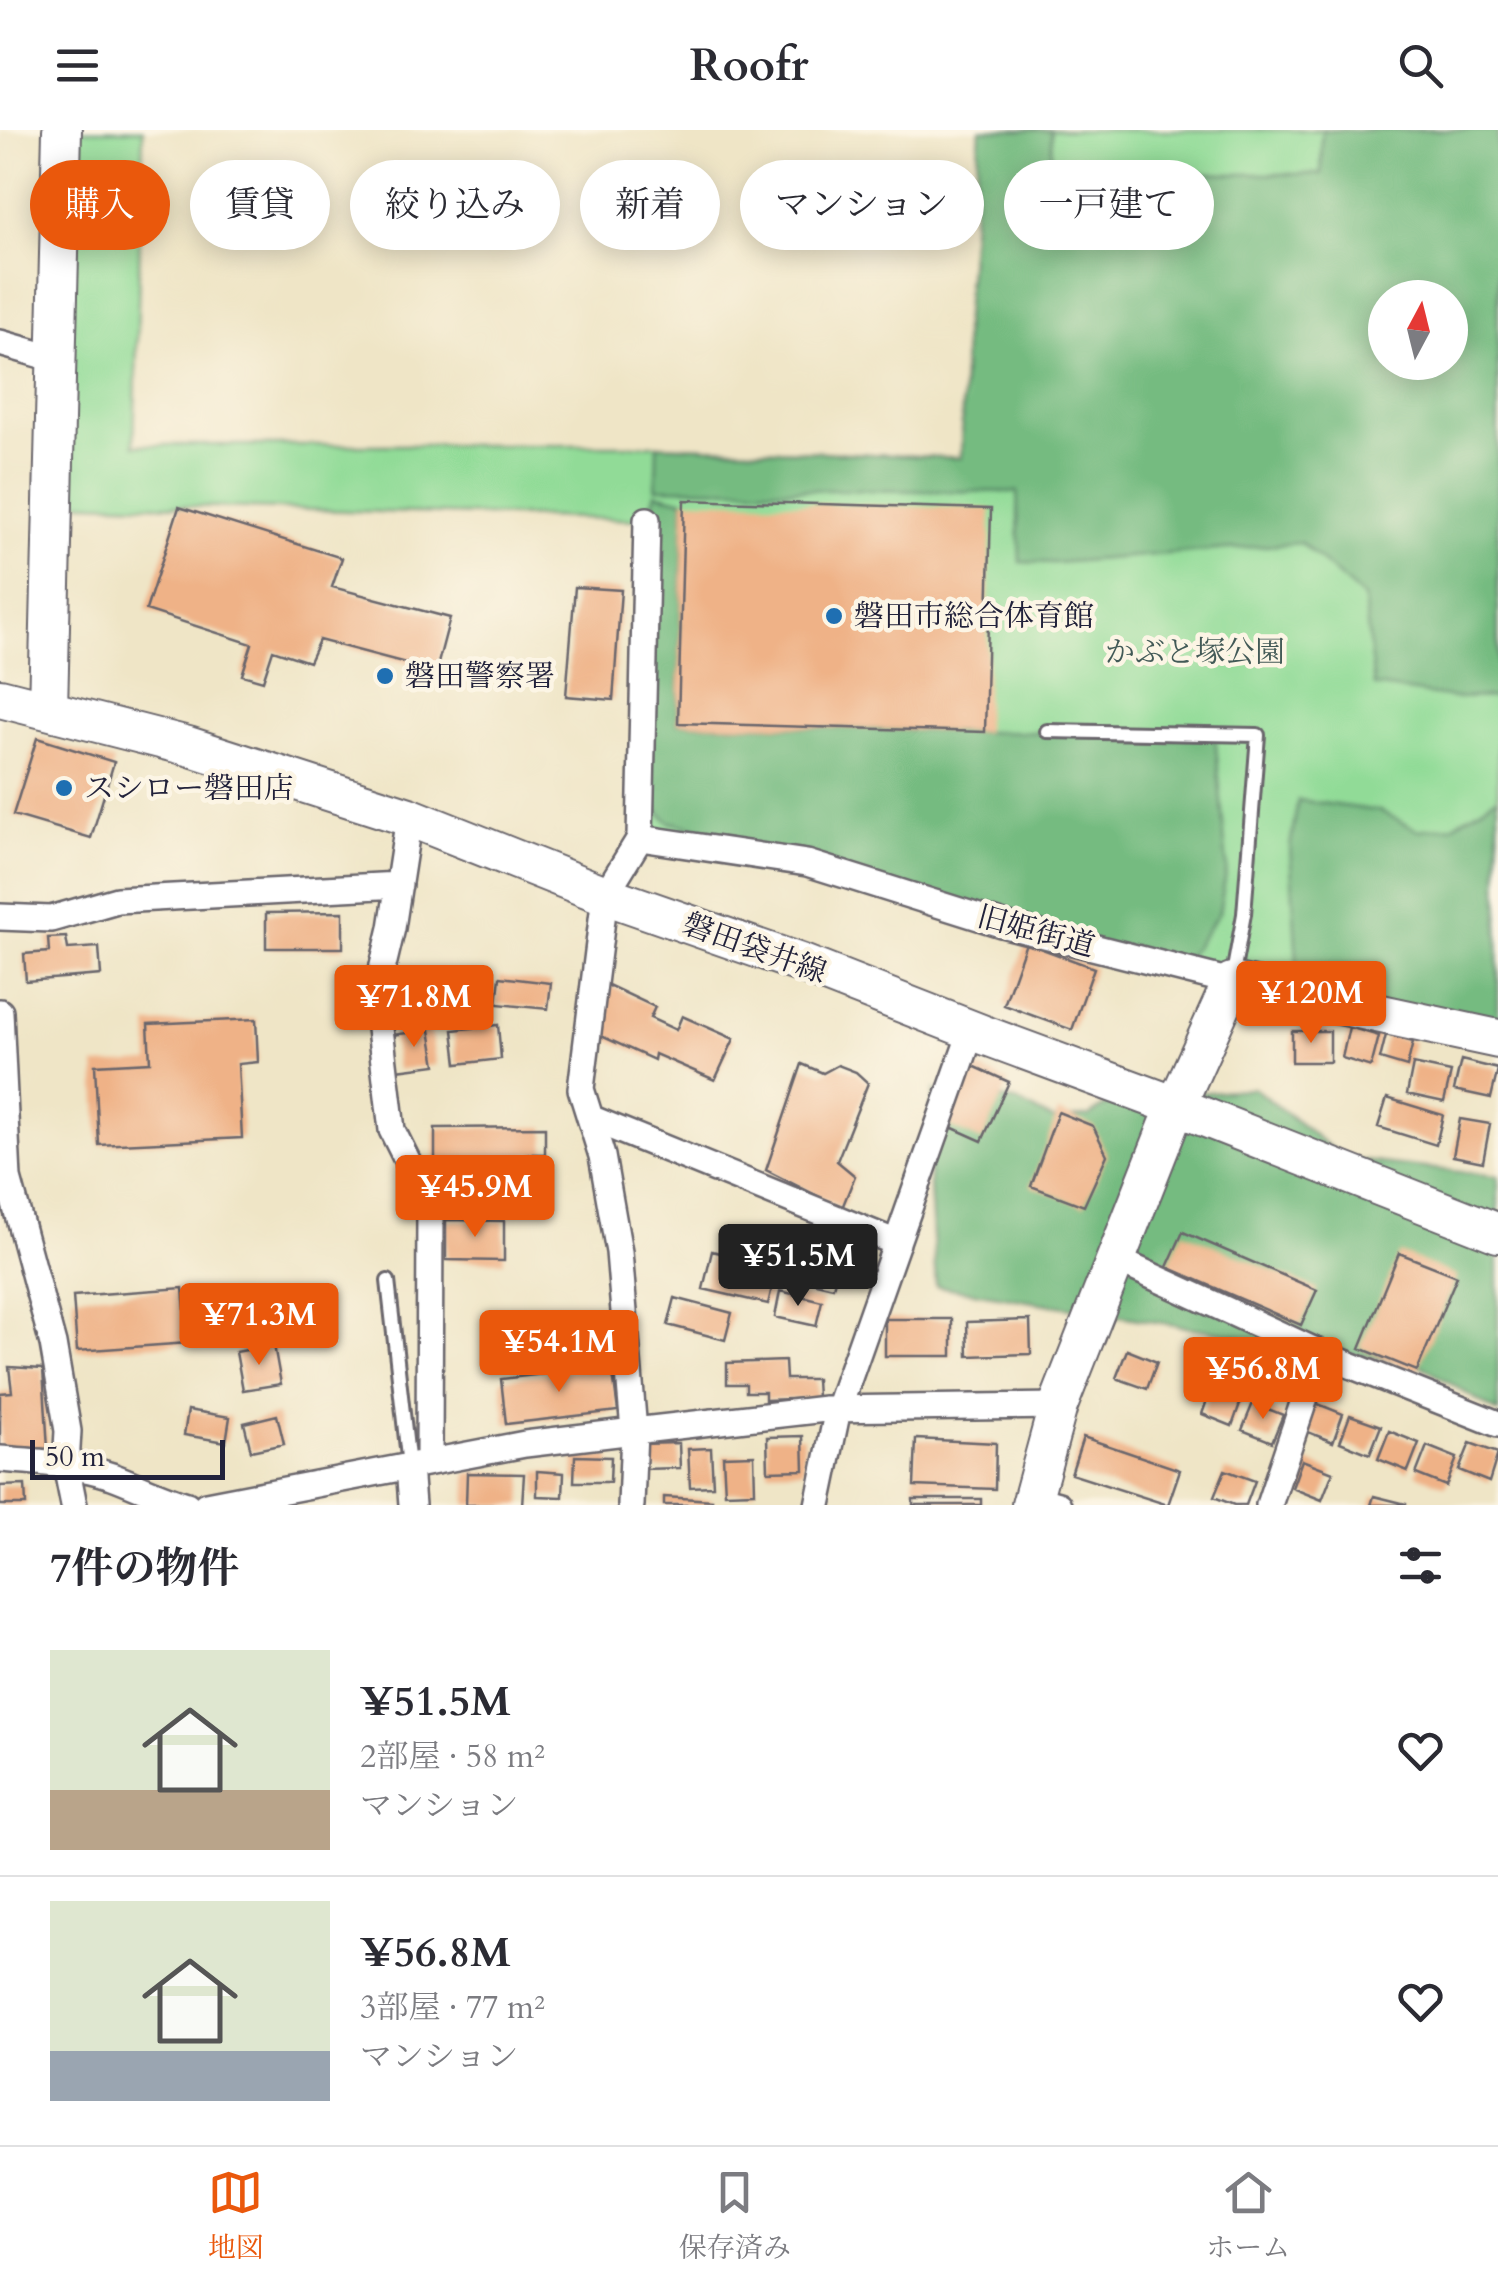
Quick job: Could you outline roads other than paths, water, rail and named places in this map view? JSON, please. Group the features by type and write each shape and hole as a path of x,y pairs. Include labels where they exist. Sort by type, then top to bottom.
{"main road":[{"path":"48,710 62,130"},
{"name":"磐田袋井線","path":"0,698 188,746 409,817 605,896 800,963 1498,1233"},
{"path":"1041,1502 1058,1406 1176,1106 1232,982"},
{"name":"旧姫街道","path":"1232,982 1498,1040"}],"street":[{"path":"0,343 56,358"},
{"path":"631,1505 634,1431 619,1252 602,1156 582,1088 605,896 640,838 646,520"},
{"path":"409,817 392,928 376,995 392,1130 430,1206 419,1464 412,1505"},
{"name":"旧姫街道","path":"640,838 807,863 1001,924 1232,982"},
{"path":"0,917 52,919 117,900 399,884"},
{"path":"0,1012 8,1178 53,1344 68,1431 66,1465 74,1505"},
{"path":"818,1505 838,1409 972,1030"},
{"path":"590,1118 897,1243"},
{"path":"1115,1259 1320,1353 1498,1424"},
{"path":"1269,1505 1320,1353"},
{"path":"206,1505 525,1444 634,1431 838,1409 1058,1406"},
{"path":"0,1459 66,1465 110,1476 187,1505"}],"lane":[{"path":"1047,732 1258,735 1244,914 1232,982"},
{"path":"388,1282 419,1464"}],"place":[{"name":"磐田市総合体育館","path":"834,616"},
{"name":"磐田警察署","path":"385,676"},
{"name":"スシロー磐田店","path":"64,788"}],"park label":[{"name":"かぶと塚公園","path":"1195,652"}]}
